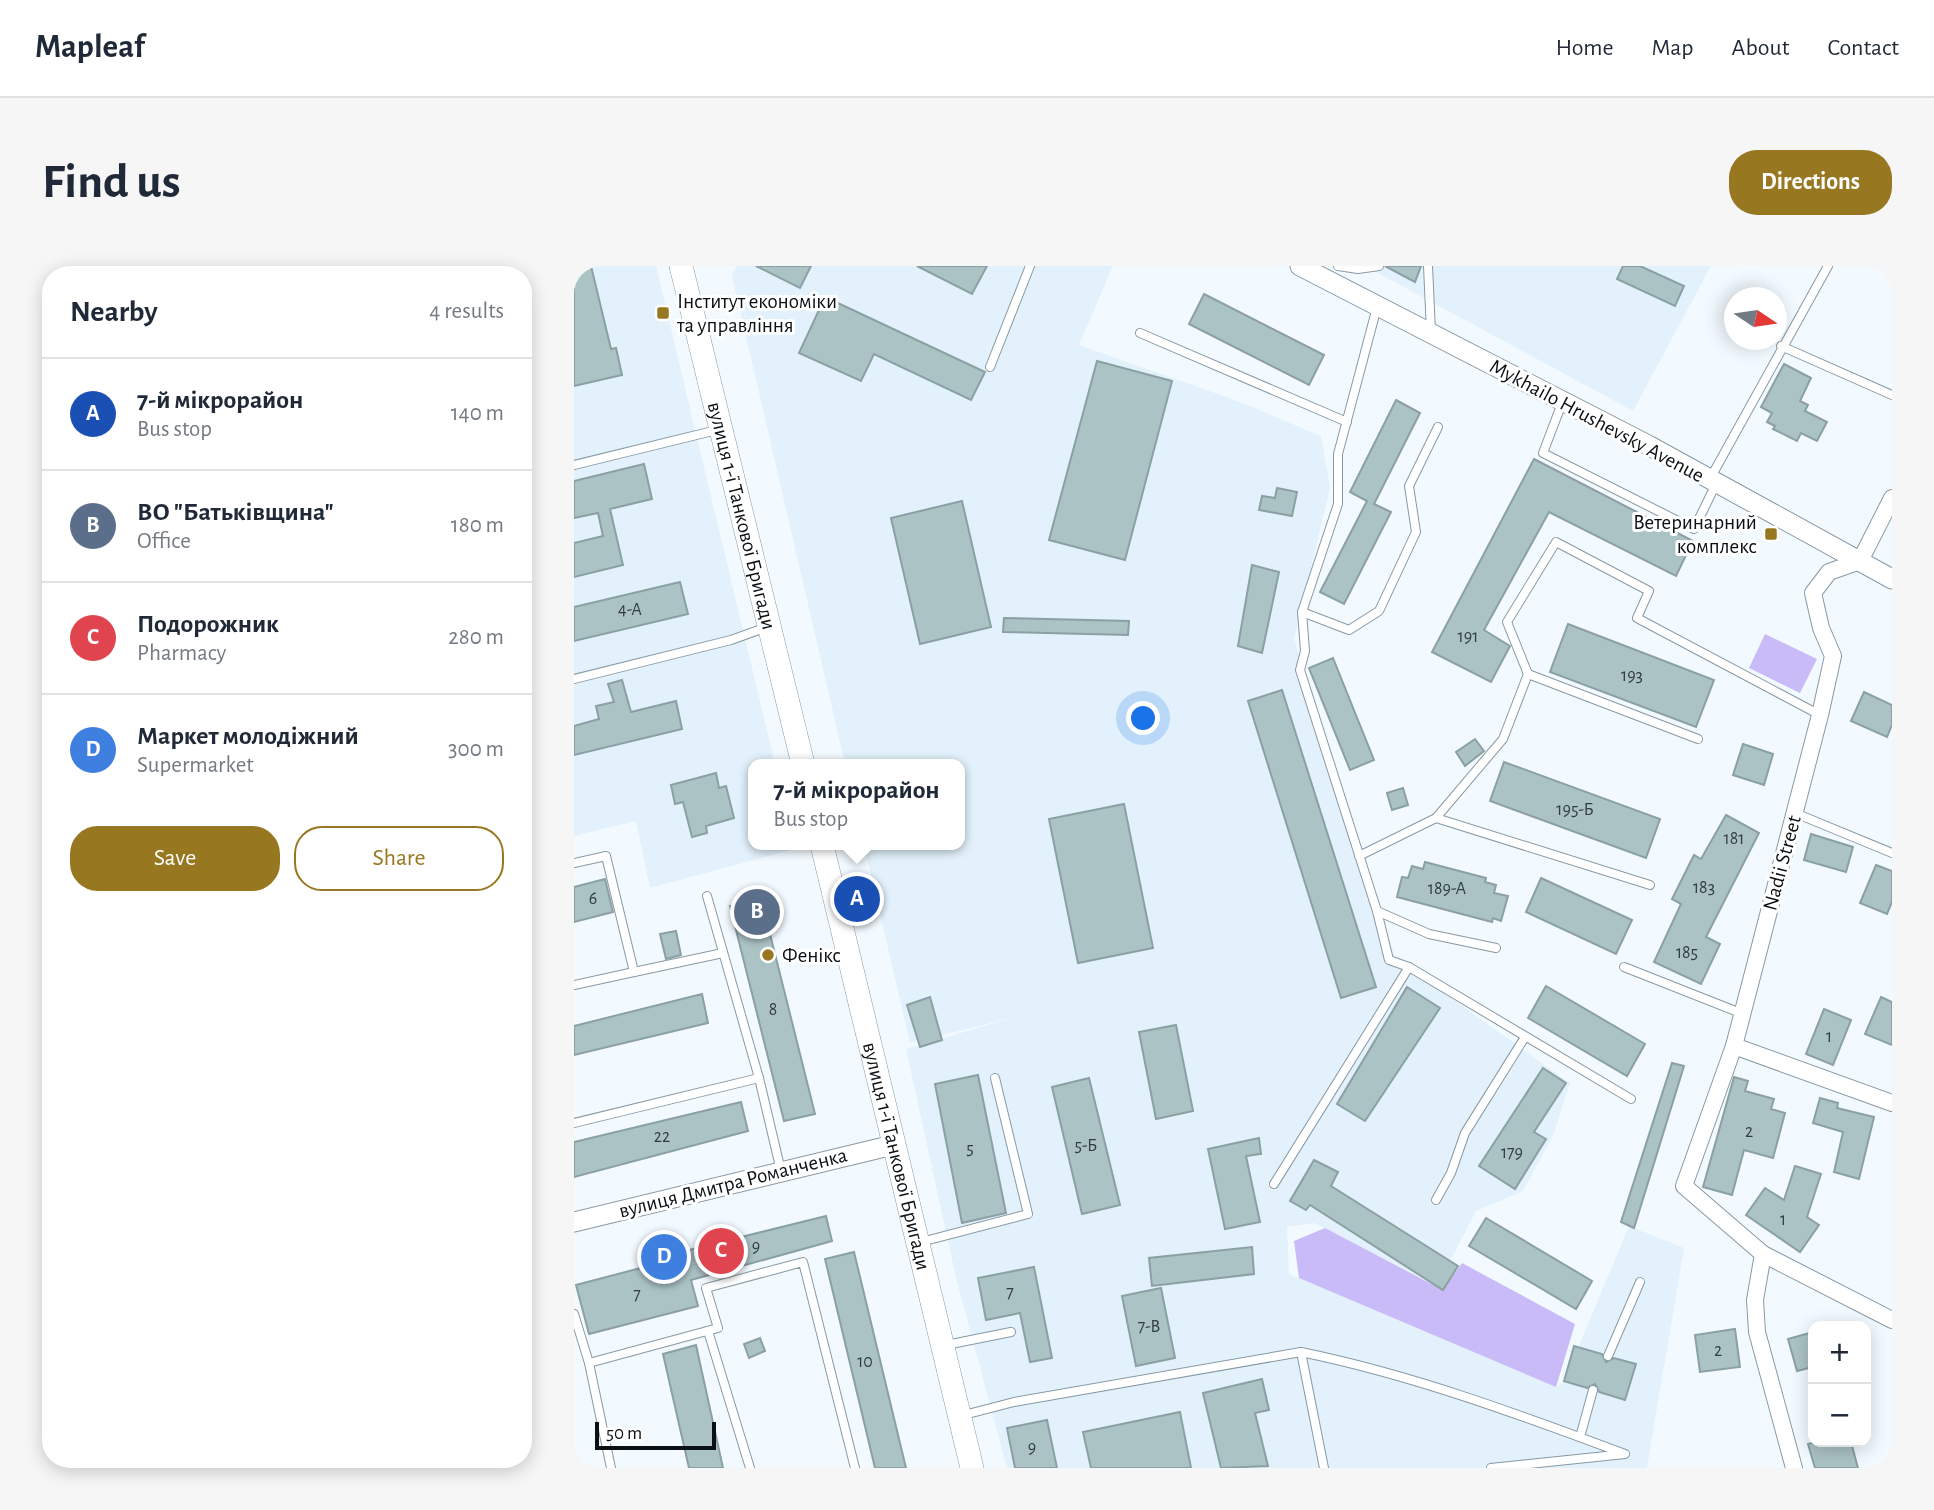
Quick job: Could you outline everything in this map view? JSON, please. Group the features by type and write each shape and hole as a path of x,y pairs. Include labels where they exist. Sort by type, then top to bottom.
{"main road":[{"name":"вулиця 1-ї Танкової Бригади","path":"681,266 802,759"},
{"name":"вулиця 1-ї Танкової Бригади","path":"823,850 972,1468"}],"street":[{"name":"Mykhailo Hrushevsky Avenue","path":"1300,266 1563,400 1892,579"},
{"path":"1860,561 1892,498"},
{"name":"Nadii Street","path":"1763,1254 1684,1186 1743,1014 1833,656 1821,628 1813,593 1829,572 1860,561"},
{"path":"1734,1046 1892,1103"},
{"name":"вулиця Дмитра Романченка","path":"574,1222 893,1145"},
{"path":"1794,1468 1757,1332 1755,1300 1763,1254 1892,1320"}],"lane":[{"path":"990,367 1030,266"},
{"path":"1338,266 1358,269 1379,266"},
{"path":"1428,266 1432,335"},
{"path":"1787,336 1828,266"},
{"path":"1377,307 1338,454 1338,505 1302,612 1305,651 1300,670 1377,911 1389,960 1409,967 1631,1099"},
{"path":"1140,333 1347,422"},
{"path":"1787,349 1892,395"},
{"path":"1563,400 1543,453 1693,529 1713,482 1779,350"},
{"path":"1302,612 1349,630 1379,611 1416,533 1409,486 1438,427"},
{"path":"574,465 722,428"},
{"path":"1360,856 1436,818 1503,739 1528,674 1507,622 1556,542 1649,591 1637,618 1820,715"},
{"path":"574,679 732,640 770,626"},
{"path":"1528,674 1698,739"},
{"path":"1795,813 1892,853"},
{"path":"1436,818 1650,885"},
{"path":"574,863 606,856 634,972"},
{"path":"707,896 759,1078 781,1171"},
{"path":"1377,911 1429,934 1496,948"},
{"path":"574,985 723,953"},
{"path":"1274,1184 1409,967"},
{"path":"1624,967 1743,1014"},
{"path":"1436,1200 1451,1173 1465,1133 1525,1037"},
{"path":"574,1123 759,1078"},
{"path":"918,1243 1028,1214 995,1078"},
{"path":"589,1363 718,1328 706,1288 803,1262 855,1468"},
{"path":"1608,1356 1640,1282"},
{"path":"574,1314 589,1363 611,1468"},
{"path":"708,1331 750,1468"},
{"path":"943,1345 1011,1332"},
{"path":"960,1416 1014,1402 1301,1352 1375,1367 1481,1399 1625,1454 1491,1468"},
{"path":"1301,1352 1324,1468"},
{"path":"1580,1437 1593,1390"}],"shaded area":[{"path":"574,266 656,266 774,759 748,759 748,850 791,850 650,888 636,821 574,836"},
{"path":"737,266 1113,266 1079,345 1235,400 1321,436 1330,488 1294,639 1395,958 1570,1083 1553,1136 1523,1191 1476,1211 1437,1286 1314,1223 1287,1227 1289,1274 1556,1387 1564,1381 1629,1226 1684,1248 1647,1468 1007,1468 956,1278 906,1049 1015,1017 910,1043 865,850 965,850 965,759 844,759 732,276"},
{"path":"1365,266 1711,266 1633,411"},
{"path":"1765,634 1817,659 1800,693 1749,668"},
{"path":"1325,1228 1443,1290 1462,1263 1575,1324 1556,1387 1299,1278 1294,1241"}],"building":[{"path":"574,266 591,266 611,349 616,348 622,375 574,386"},
{"path":"756,266 811,266 800,288"},
{"path":"917,266 987,266 972,294"},
{"path":"1385,266 1421,266 1415,282"},
{"path":"1623,266 1640,266 1684,286 1675,306 1617,279"},
{"path":"1204,294 1324,355 1309,385 1189,324"},
{"path":"825,297 985,372 971,400 874,354 861,381 799,353"},
{"path":"1097,361 1172,381 1125,560 1049,540"},
{"path":"1784,364 1811,378 1800,401 1808,405 1805,411 1827,422 1817,441 1801,433 1797,441 1773,429 1775,426 1767,422 1772,413 1761,407"},
{"path":"1396,400 1420,413 1374,504 1391,512 1344,604 1320,592 1367,501 1350,492"},
{"path":"1534,459 1693,541 1676,576 1549,512 1484,630 1510,646 1491,682 1432,652"},
{"path":"644,464 652,499 610,509 623,565 574,577 574,543 603,536 598,513 574,518 574,481"},
{"path":"1277,488 1297,492 1292,516 1259,510 1262,496 1275,498"},
{"path":"962,501 991,627 920,644 891,518"},
{"path":"1252,565 1279,572 1262,653 1238,646"},
{"path":"680,582 688,614 574,641 574,607"},
{"path":"1004,618 1129,621 1128,635 1003,632"},
{"path":"1568,624 1714,680 1696,727 1550,672"},
{"path":"1333,658 1374,760 1350,770 1309,668"},
{"path":"622,680 631,712 676,701 682,729 574,755 574,726 599,719 596,706 614,702 608,684"},
{"path":"1282,690 1376,987 1341,998 1248,701"},
{"path":"1864,692 1892,705 1892,725 1887,737 1851,721"},
{"path":"1475,739 1484,751 1465,766 1456,752"},
{"path":"1743,744 1773,754 1764,785 1733,775"},
{"path":"1504,762 1660,819 1646,858 1490,801"},
{"path":"716,773 719,788 726,786 734,818 706,826 707,833 692,837 683,802 675,804 671,785"},
{"path":"1403,788 1408,805 1392,810 1387,793"},
{"path":"1124,804 1153,948 1078,963 1049,819"},
{"path":"1726,815 1759,833 1706,937 1720,944 1701,984 1654,962 1681,904 1672,899 1694,855 1701,859"},
{"path":"1811,834 1853,847 1846,872 1804,860"},
{"path":"1425,862 1486,878 1485,882 1496,885 1494,893 1508,896 1501,921 1493,918 1492,922 1397,897 1402,877 1408,878 1412,866 1423,869"},
{"path":"1876,865 1892,871 1892,902 1887,914 1860,903"},
{"path":"1541,878 1632,920 1616,954 1526,912"},
{"path":"605,879 613,912 574,922 574,887"},
{"path":"761,898 815,1114 784,1121 730,906"},
{"path":"676,931 681,955 666,959 660,934"},
{"path":"1546,986 1645,1044 1627,1076 1528,1018"},
{"path":"1407,987 1440,1008 1365,1121 1337,1104"},
{"path":"702,994 708,1023 574,1055 574,1026"},
{"path":"930,997 942,1040 920,1047 907,1005"},
{"path":"1881,997 1892,1002 1892,1045 1865,1034"},
{"path":"1824,1009 1851,1020 1833,1065 1806,1054"},
{"path":"1176,1025 1193,1111 1156,1119 1139,1032"},
{"path":"1672,1063 1684,1066 1634,1228 1621,1222"},
{"path":"1543,1068 1566,1083 1534,1132 1546,1139 1515,1189 1479,1166"},
{"path":"978,1075 1006,1213 962,1223 935,1084"},
{"path":"1734,1077 1748,1081 1745,1091 1774,1099 1771,1109 1785,1113 1773,1158 1744,1150 1732,1195 1703,1187"},
{"path":"1089,1078 1120,1205 1082,1214 1052,1087"},
{"path":"1820,1098 1838,1103 1837,1108 1874,1117 1859,1179 1834,1172 1843,1132 1813,1123"},
{"path":"741,1102 748,1131 574,1177 574,1142"},
{"path":"1259,1138 1261,1154 1246,1156 1260,1222 1225,1229 1208,1149"},
{"path":"1314,1160 1338,1172 1331,1186 1458,1266 1443,1290 1310,1205 1306,1210 1290,1201"},
{"path":"1795,1166 1821,1174 1807,1217 1819,1225 1800,1252 1746,1215 1765,1188 1784,1200"},
{"path":"826,1216 832,1241 691,1280 698,1306 589,1334 576,1285 690,1255 689,1250"},
{"path":"1486,1218 1592,1281 1576,1309 1469,1246"},
{"path":"1252,1247 1254,1274 1152,1286 1149,1258"},
{"path":"854,1252 906,1468 875,1468 825,1259"},
{"path":"1034,1267 1052,1358 1030,1362 1020,1313 986,1320 978,1278"},
{"path":"1161,1288 1175,1358 1136,1366 1122,1296"},
{"path":"1735,1329 1740,1367 1700,1372 1695,1335"},
{"path":"1808,1333 1808,1368 1797,1371 1788,1339"},
{"path":"760,1338 765,1351 749,1358 744,1344"},
{"path":"696,1345 723,1468 689,1468 663,1354"},
{"path":"1574,1346 1602,1354 1606,1362 1614,1358 1636,1364 1625,1400 1599,1392 1595,1384 1587,1388 1564,1381"},
{"path":"1262,1379 1269,1410 1255,1413 1268,1466 1221,1468 1203,1393"},
{"path":"1180,1412 1191,1468 1091,1468 1083,1432"},
{"path":"1047,1420 1057,1468 1015,1468 1007,1428"},
{"path":"1809,1447 1852,1447 1858,1468 1815,1468"}],"place":[{"name":"Інститут економіки та управління","path":"663,313"},
{"name":"Ветеринарний комплекс","path":"1771,534"},
{"name":"7-й мікрорайон","path":"857,899"},
{"name":"ВО \"Батьківщина\"","path":"757,912"},
{"name":"Фенікс","path":"768,955"},
{"name":"Подорожник","path":"721,1251"},
{"name":"Маркет молодіжний","path":"664,1257"}]}
